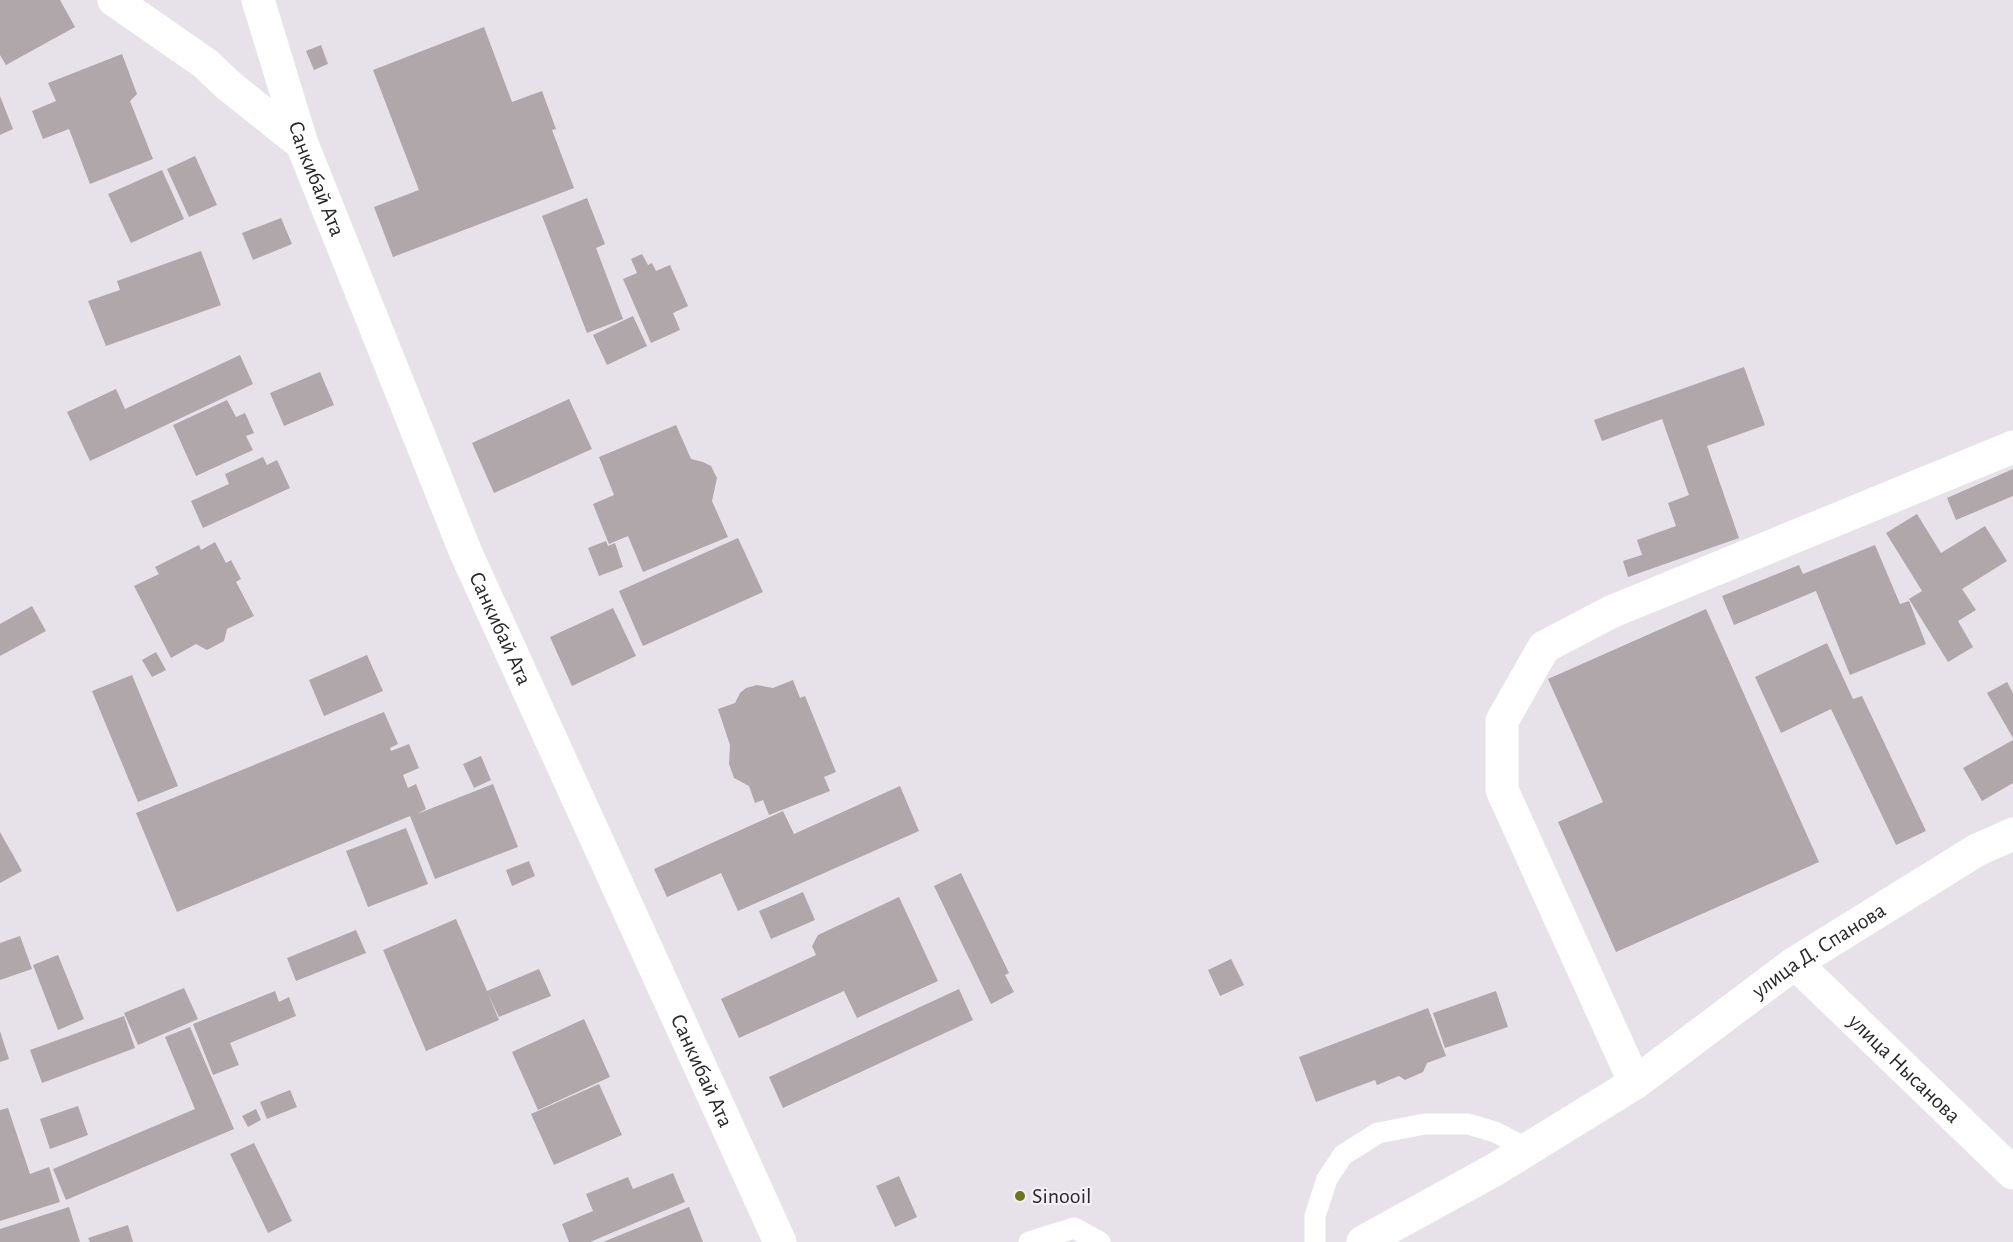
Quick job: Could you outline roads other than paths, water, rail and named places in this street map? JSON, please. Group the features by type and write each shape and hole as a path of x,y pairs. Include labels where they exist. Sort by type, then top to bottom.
{"street":[{"path":"114,0 206,64 228,85 302,144"},
{"name":"Санкибай Ата","path":"258,0 302,144 466,553 780,1242"},
{"path":"1635,1083 1502,790 1502,722 1544,647 1611,612 2013,447"},
{"name":"улица Д. Спанова","path":"1363,1242 1494,1170 1635,1083 1795,963 1977,850 2013,834"},
{"name":"улица Нысанова","path":"1795,963 2013,1173"}],"lane":[{"path":"1315,1242 1315,1216 1327,1179 1343,1155 1378,1134 1425,1124 1468,1124 1495,1132 1528,1149"},
{"path":"1029,1242 1074,1228 1100,1242"}],"place":[{"name":"Sinooil","path":"1020,1196"}]}
